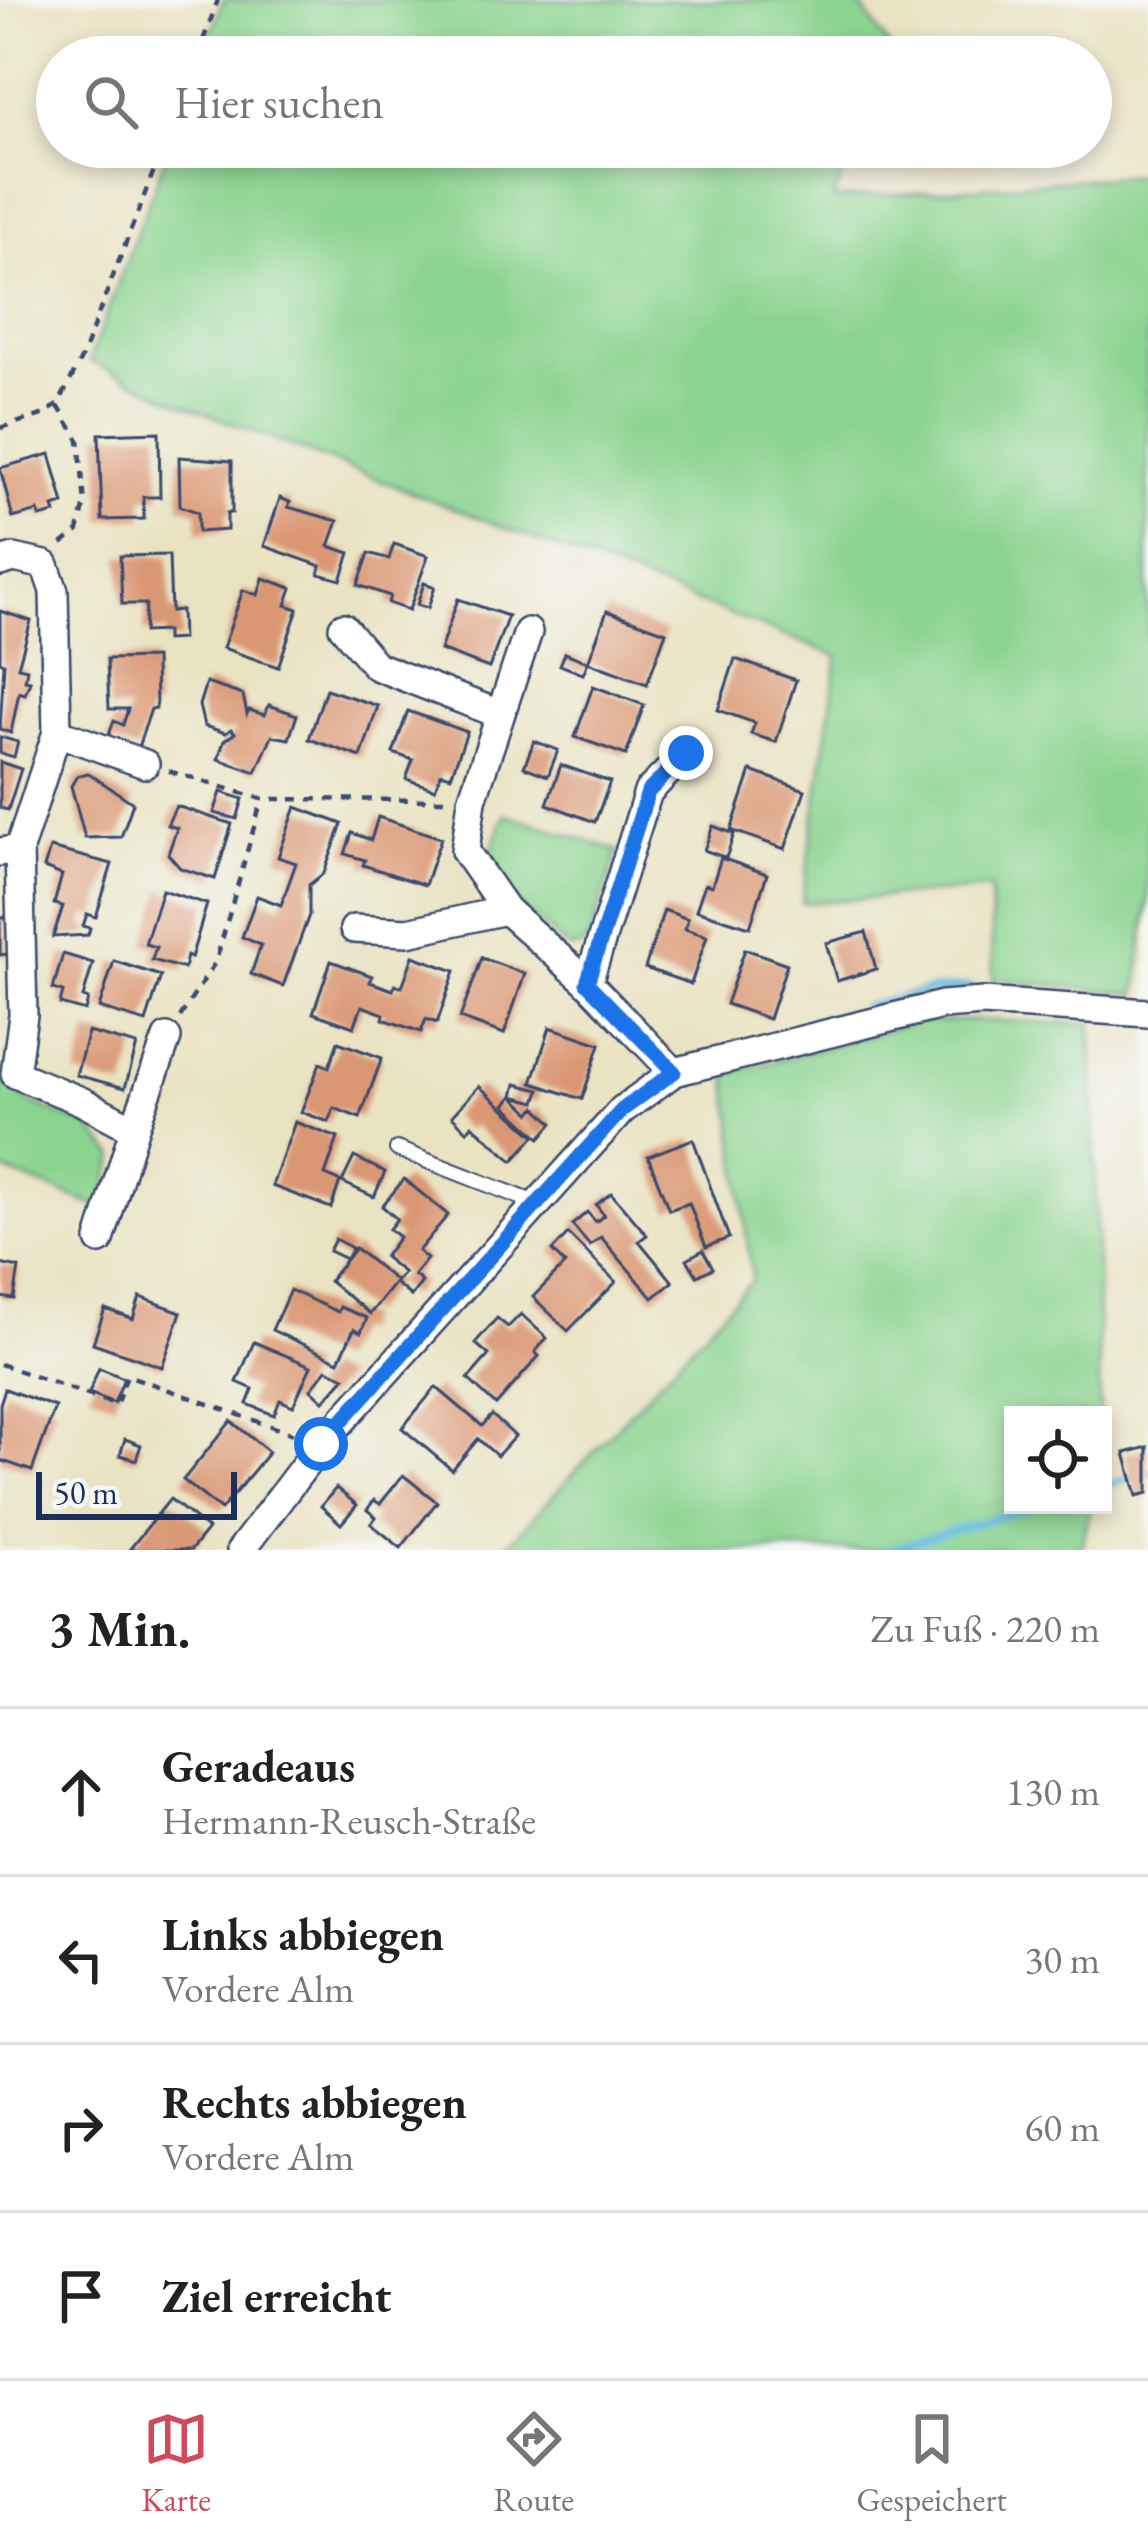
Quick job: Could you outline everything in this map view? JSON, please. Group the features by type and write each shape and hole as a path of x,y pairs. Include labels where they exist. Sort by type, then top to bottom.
{"street":[{"path":"0,562 14,558 56,580 57,732 10,851 23,1015 15,1074 134,1129"},
{"path":"343,627 376,666 499,714"},
{"path":"528,632 472,800 465,850 506,910 587,983 674,1072"},
{"path":"57,732 145,764"},
{"path":"587,983 648,792 686,753"},
{"path":"354,929 409,932 506,910"},
{"path":"241,1550 321,1444 622,1110 674,1072 942,1005 983,1002 1148,1013"},
{"path":"100,1240 167,1038"}],"lane":[{"path":"397,1149 538,1204"}],"path":[{"path":"205,36 218,0"},
{"path":"0,428 42,416 58,405 81,359 155,168"},
{"path":"56,580 62,543 78,532 85,504 79,440 58,405"},
{"path":"145,764 262,799 472,800"},
{"path":"167,1038 216,961 262,799"},
{"path":"0,1364 116,1405 128,1376 321,1444"}],"green space":[{"path":"223,0 857,0 882,36 210,36"},
{"path":"161,168 845,168 833,199 1148,174 1148,899 1137,994 993,979 990,889 802,903 838,656 185,405 89,361"},
{"path":"505,814 618,851 590,938 580,947 569,949 504,891 486,864"},
{"path":"917,1022 1092,1024 1100,1406 1004,1406 1004,1514 1090,1514 1080,1550 503,1550 752,1280 727,1074"},
{"path":"0,1081 32,1103 88,1126 115,1156 101,1208 0,1169"}],"building":[{"path":"159,432 160,497 143,497 144,519 102,520 99,434"},
{"path":"50,454 64,504 53,507 55,513 40,517 38,511 13,518 0,468"},
{"path":"179,457 232,461 232,513 227,513 227,530 198,532 198,512 180,506"},
{"path":"280,498 290,502 288,507 338,521 329,546 350,553 341,580 319,574 321,566 264,546"},
{"path":"394,544 428,556 409,610 388,603 390,596 358,585 369,553 389,559"},
{"path":"169,555 171,611 181,610 182,639 166,640 166,631 144,632 146,604 122,604 120,556"},
{"path":"263,578 292,588 286,605 298,609 278,667 223,648 243,590 258,595"},
{"path":"424,583 435,587 428,608 417,605"},
{"path":"458,599 508,616 489,668 440,650"},
{"path":"0,611 31,621 18,667 27,669 25,680 30,681 25,694 19,692 11,733 0,729 4,663 0,661"},
{"path":"607,611 666,632 647,684 588,662"},
{"path":"565,653 588,662 583,674 560,665"},
{"path":"155,658 156,708 151,709 137,750 107,740 114,721 123,725 128,709 109,709 107,659"},
{"path":"735,659 796,680 776,742 751,734 755,723 718,710"},
{"path":"206,683 243,695 247,714 249,710 265,715 269,705 297,715 289,739 272,736 256,772 218,759 224,741 235,733 204,726 199,705"},
{"path":"593,686 644,705 626,755 575,737"},
{"path":"326,689 378,706 361,757 309,739"},
{"path":"408,711 467,732 451,776 441,773 435,789 406,779 413,760 393,753"},
{"path":"0,737 18,742 14,757 0,753"},
{"path":"534,741 558,750 548,776 524,767"},
{"path":"0,762 21,769 8,810 0,808"},
{"path":"561,765 610,782 595,822 547,804"},
{"path":"751,771 805,790 785,849 731,830"},
{"path":"88,773 133,803 121,837 85,838 71,786 77,776"},
{"path":"221,792 243,799 237,819 214,813"},
{"path":"176,806 232,824 215,879 180,868 168,854 177,828 167,825"},
{"path":"296,807 342,824 324,873 309,885 309,915 283,986 251,974 261,945 242,937 257,896 281,905 296,863 278,857"},
{"path":"378,817 441,838 425,885 363,865 365,860 345,854 352,833 371,840"},
{"path":"713,826 734,834 726,858 704,850"},
{"path":"50,848 112,864 96,917 87,914 83,926 90,928 88,935 53,937 63,906 54,904 62,875 44,868"},
{"path":"721,858 767,874 750,927 696,910 705,884 712,886"},
{"path":"162,890 207,904 184,969 152,960 156,947 145,944"},
{"path":"664,910 688,919 685,929 707,936 691,984 645,968"},
{"path":"0,917 6,917 8,954 0,955"},
{"path":"866,932 876,969 837,981 826,943"},
{"path":"745,949 787,964 769,1019 726,1004"},
{"path":"63,954 93,963 83,997 88,999 85,1011 60,1004 63,992 53,989"},
{"path":"413,956 455,971 437,1023 426,1019 421,1032 362,1006 354,1027 313,1013 331,961 372,976 370,982 393,990 395,985 402,987"},
{"path":"482,958 525,974 504,1034 460,1018"},
{"path":"114,961 161,976 146,1022 99,1008"},
{"path":"550,1027 600,1044 582,1099 532,1083"},
{"path":"88,1032 137,1045 125,1088 76,1075"},
{"path":"338,1042 382,1058 360,1118 334,1108 329,1122 301,1112 320,1063 329,1067"},
{"path":"516,1084 540,1090 536,1102 513,1096"},
{"path":"479,1086 535,1136 513,1161 472,1125 467,1131 452,1116"},
{"path":"513,1096 531,1113 536,1107 553,1123 540,1138 505,1105"},
{"path":"295,1122 338,1138 325,1175 340,1181 331,1208 272,1186"},
{"path":"693,1139 729,1238 706,1247 689,1203 669,1210 648,1156"},
{"path":"354,1157 385,1172 374,1197 342,1182"},
{"path":"404,1179 448,1215 418,1251 427,1259 414,1275 422,1282 411,1296 395,1283 404,1273 384,1257 399,1237 389,1229 397,1219 382,1206"},
{"path":"611,1193 647,1235 639,1241 673,1282 653,1298 601,1237 590,1246 572,1225 587,1212 596,1222 604,1215 596,1205"},
{"path":"568,1234 616,1282 568,1331 533,1297 565,1264 552,1251"},
{"path":"335,1239 352,1248 346,1259 329,1251"},
{"path":"355,1248 396,1281 370,1314 329,1281"},
{"path":"703,1250 713,1268 697,1276 687,1259"},
{"path":"0,1264 19,1268 14,1299 0,1297"},
{"path":"290,1290 338,1312 340,1307 367,1318 361,1332 354,1329 339,1361 272,1330"},
{"path":"140,1297 181,1312 162,1367 93,1343 105,1309 133,1319"},
{"path":"521,1314 547,1338 535,1352 539,1356 496,1405 468,1379 489,1355 475,1343 497,1318 508,1327"},
{"path":"254,1342 311,1366 293,1406 280,1400 274,1415 247,1404 253,1389 237,1382"},
{"path":"99,1368 124,1378 114,1403 89,1393"},
{"path":"327,1369 345,1377 324,1401 311,1389"},
{"path":"436,1387 482,1426 492,1415 515,1436 497,1456 478,1439 452,1470 402,1428"},
{"path":"5,1389 55,1407 32,1471 0,1460 0,1404"},
{"path":"231,1421 269,1452 221,1510 183,1480"},
{"path":"125,1439 141,1445 136,1460 120,1455"},
{"path":"1148,1447 1148,1493 1137,1496 1125,1453"},
{"path":"403,1475 437,1502 401,1548 371,1524 376,1517 367,1510 374,1500 380,1504"},
{"path":"336,1488 357,1505 341,1524 321,1506"},
{"path":"170,1499 208,1529 191,1550 129,1550"}],"waterway":[{"path":"865,1007 927,991 969,987"},
{"path":"995,988 1034,992"},
{"path":"799,1026 847,1014"},
{"path":"1112,1483 1148,1473"},
{"path":"886,1550 1008,1514"}],"route":[{"path":"321,1444 622,1110 674,1072 587,983 648,792 686,753"}]}
